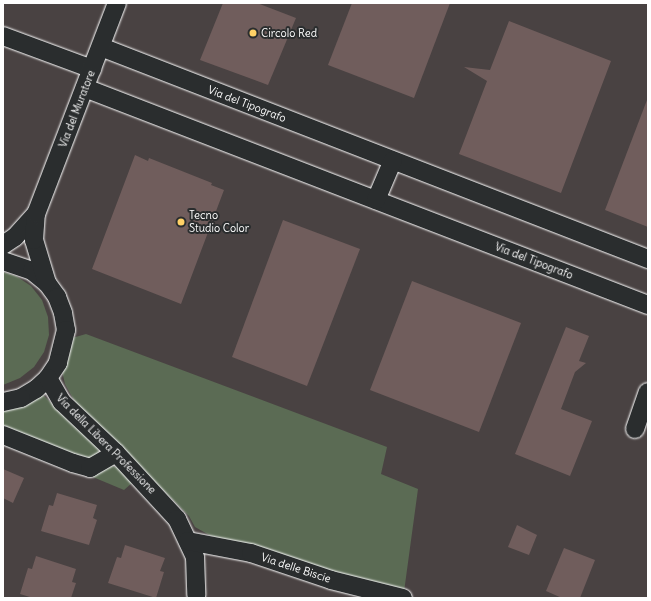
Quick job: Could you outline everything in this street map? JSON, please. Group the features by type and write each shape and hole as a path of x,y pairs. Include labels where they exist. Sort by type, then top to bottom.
{"street":[{"name":"Via del Muratore","path":"47,283 34,240 36,214 118,3"},
{"path":"3,36 92,69"},
{"name":"Via del Tipografo","path":"100,47 648,259"},
{"name":"Via del Tipografo","path":"85,88 648,305"},
{"path":"376,200 393,160"},
{"name":"Via del Muratore","path":"3,245 15,237 36,214"},
{"path":"3,261 32,271 47,283 57,297 63,313 66,330 58,363 48,378 36,389 21,398 3,402"},
{"name":"Via della Libera Professione","path":"48,378 62,402 116,453 177,519 195,557 196,596"},
{"path":"635,429 648,392"},
{"path":"3,435 73,463 90,468 116,453"},
{"name":"Via delle Biscie","path":"188,541 251,553 331,580 403,598"}],"shaded area":[{"path":"3,3 648,3 648,598 3,598"}],"green space":[{"path":"3,272 16,276 31,286 42,300 48,317 49,335 44,352 34,367 20,378 3,385"},
{"path":"86,334 387,447 381,474 418,489 404,592 211,536 195,527 189,516 75,402 65,384 62,371 72,338"},
{"path":"42,394 96,446 99,451 95,458 88,463 3,425 3,409"},
{"path":"107,465 117,467 133,482 124,490 88,475"}],"building":[{"path":"223,3 257,3 296,18 268,85 200,60"},
{"path":"352,3 450,3 414,98 328,65"},
{"path":"509,21 611,61 561,193 459,154 487,81 464,67 490,70"},
{"path":"648,100 648,227 605,210"},
{"path":"135,155 148,161 149,158 212,183 211,185 224,190 181,304 92,269"},
{"path":"283,220 360,249 307,386 232,357"},
{"path":"412,281 521,323 479,432 370,390"},
{"path":"566,327 589,336 579,361 586,363 575,372 561,409 592,421 570,476 515,454"},
{"path":"3,469 24,478 13,503 3,498"},
{"path":"57,493 97,505 93,518 97,520 89,545 41,531 49,505 53,506"},
{"path":"517,525 537,535 529,555 508,547"},
{"path":"125,545 165,558 160,571 164,572 156,598 108,583 117,557 121,558"},
{"path":"564,548 595,560 580,598 562,598 546,591"},
{"path":"36,556 76,569 72,582 76,583 71,598 33,598 20,594 28,568 32,569"}],"place":[{"name":"Circolo Red","path":"253,33"},
{"name":"Tecno Studio Color","path":"181,222"}]}
